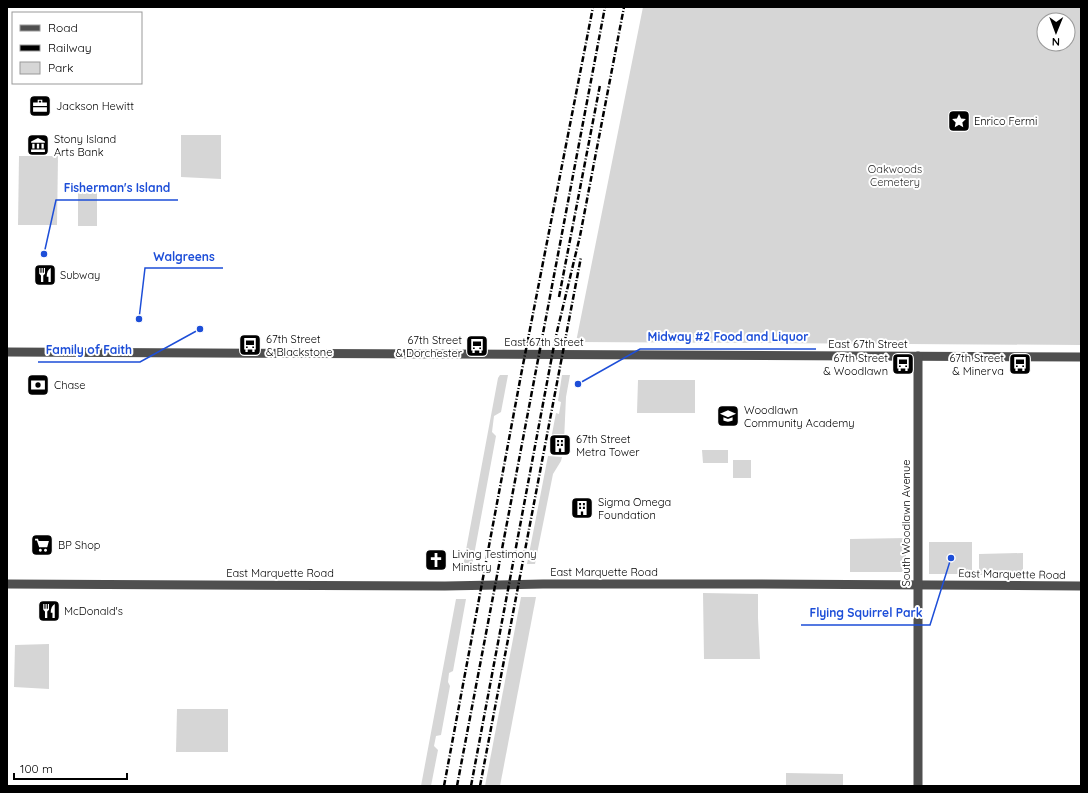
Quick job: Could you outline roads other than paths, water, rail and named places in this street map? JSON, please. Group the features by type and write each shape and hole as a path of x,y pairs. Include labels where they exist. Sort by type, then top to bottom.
{"street":[{"name":"East 67th Street","path":"7,352 1081,357"},
{"name":"South Woodlawn Avenue","path":"918,356 918,786"},
{"name":"East Marquette Road","path":"7,584 1081,586"}],"railway":[{"path":"444,786 521,375 593,7"},
{"path":"457,786 605,7"},
{"path":"471,786 555,340 580,236 624,7"},
{"path":"559,297 600,85"},
{"path":"480,786 581,257"}],"place":[{"name":"Jackson Hewitt","path":"40,106"},
{"name":"Enrico Fermi","path":"959,121"},
{"name":"Stony Island Arts Bank","path":"38,145"},
{"name":"Fisherman's Island","path":"44,254"},
{"name":"Subway","path":"45,275"},
{"name":"Walgreens","path":"139,319"},
{"name":"Family of Faith","path":"200,329"},
{"name":"67th Street & Blackstone","path":"250,345"},
{"name":"67th Street & Dorchester","path":"477,346"},
{"name":"67th Street & Woodlawn","path":"903,364"},
{"name":"67th Street & Minerva","path":"1020,364"},
{"name":"Midway #2 Food and Liquor","path":"578,384"},
{"name":"Chase","path":"38,385"},
{"name":"Woodlawn Community Academy","path":"728,416"},
{"name":"67th Street Metra Tower","path":"560,445"},
{"name":"Sigma Omega Foundation","path":"582,508"},
{"name":"BP Shop","path":"42,545"},
{"name":"Flying Squirrel Park","path":"951,558"},
{"name":"Living Testimony Ministry","path":"436,560"},
{"name":"McDonald's","path":"49,611"}],"park label":[{"name":"Oakwoods Cemetery","path":"895,175"}]}
